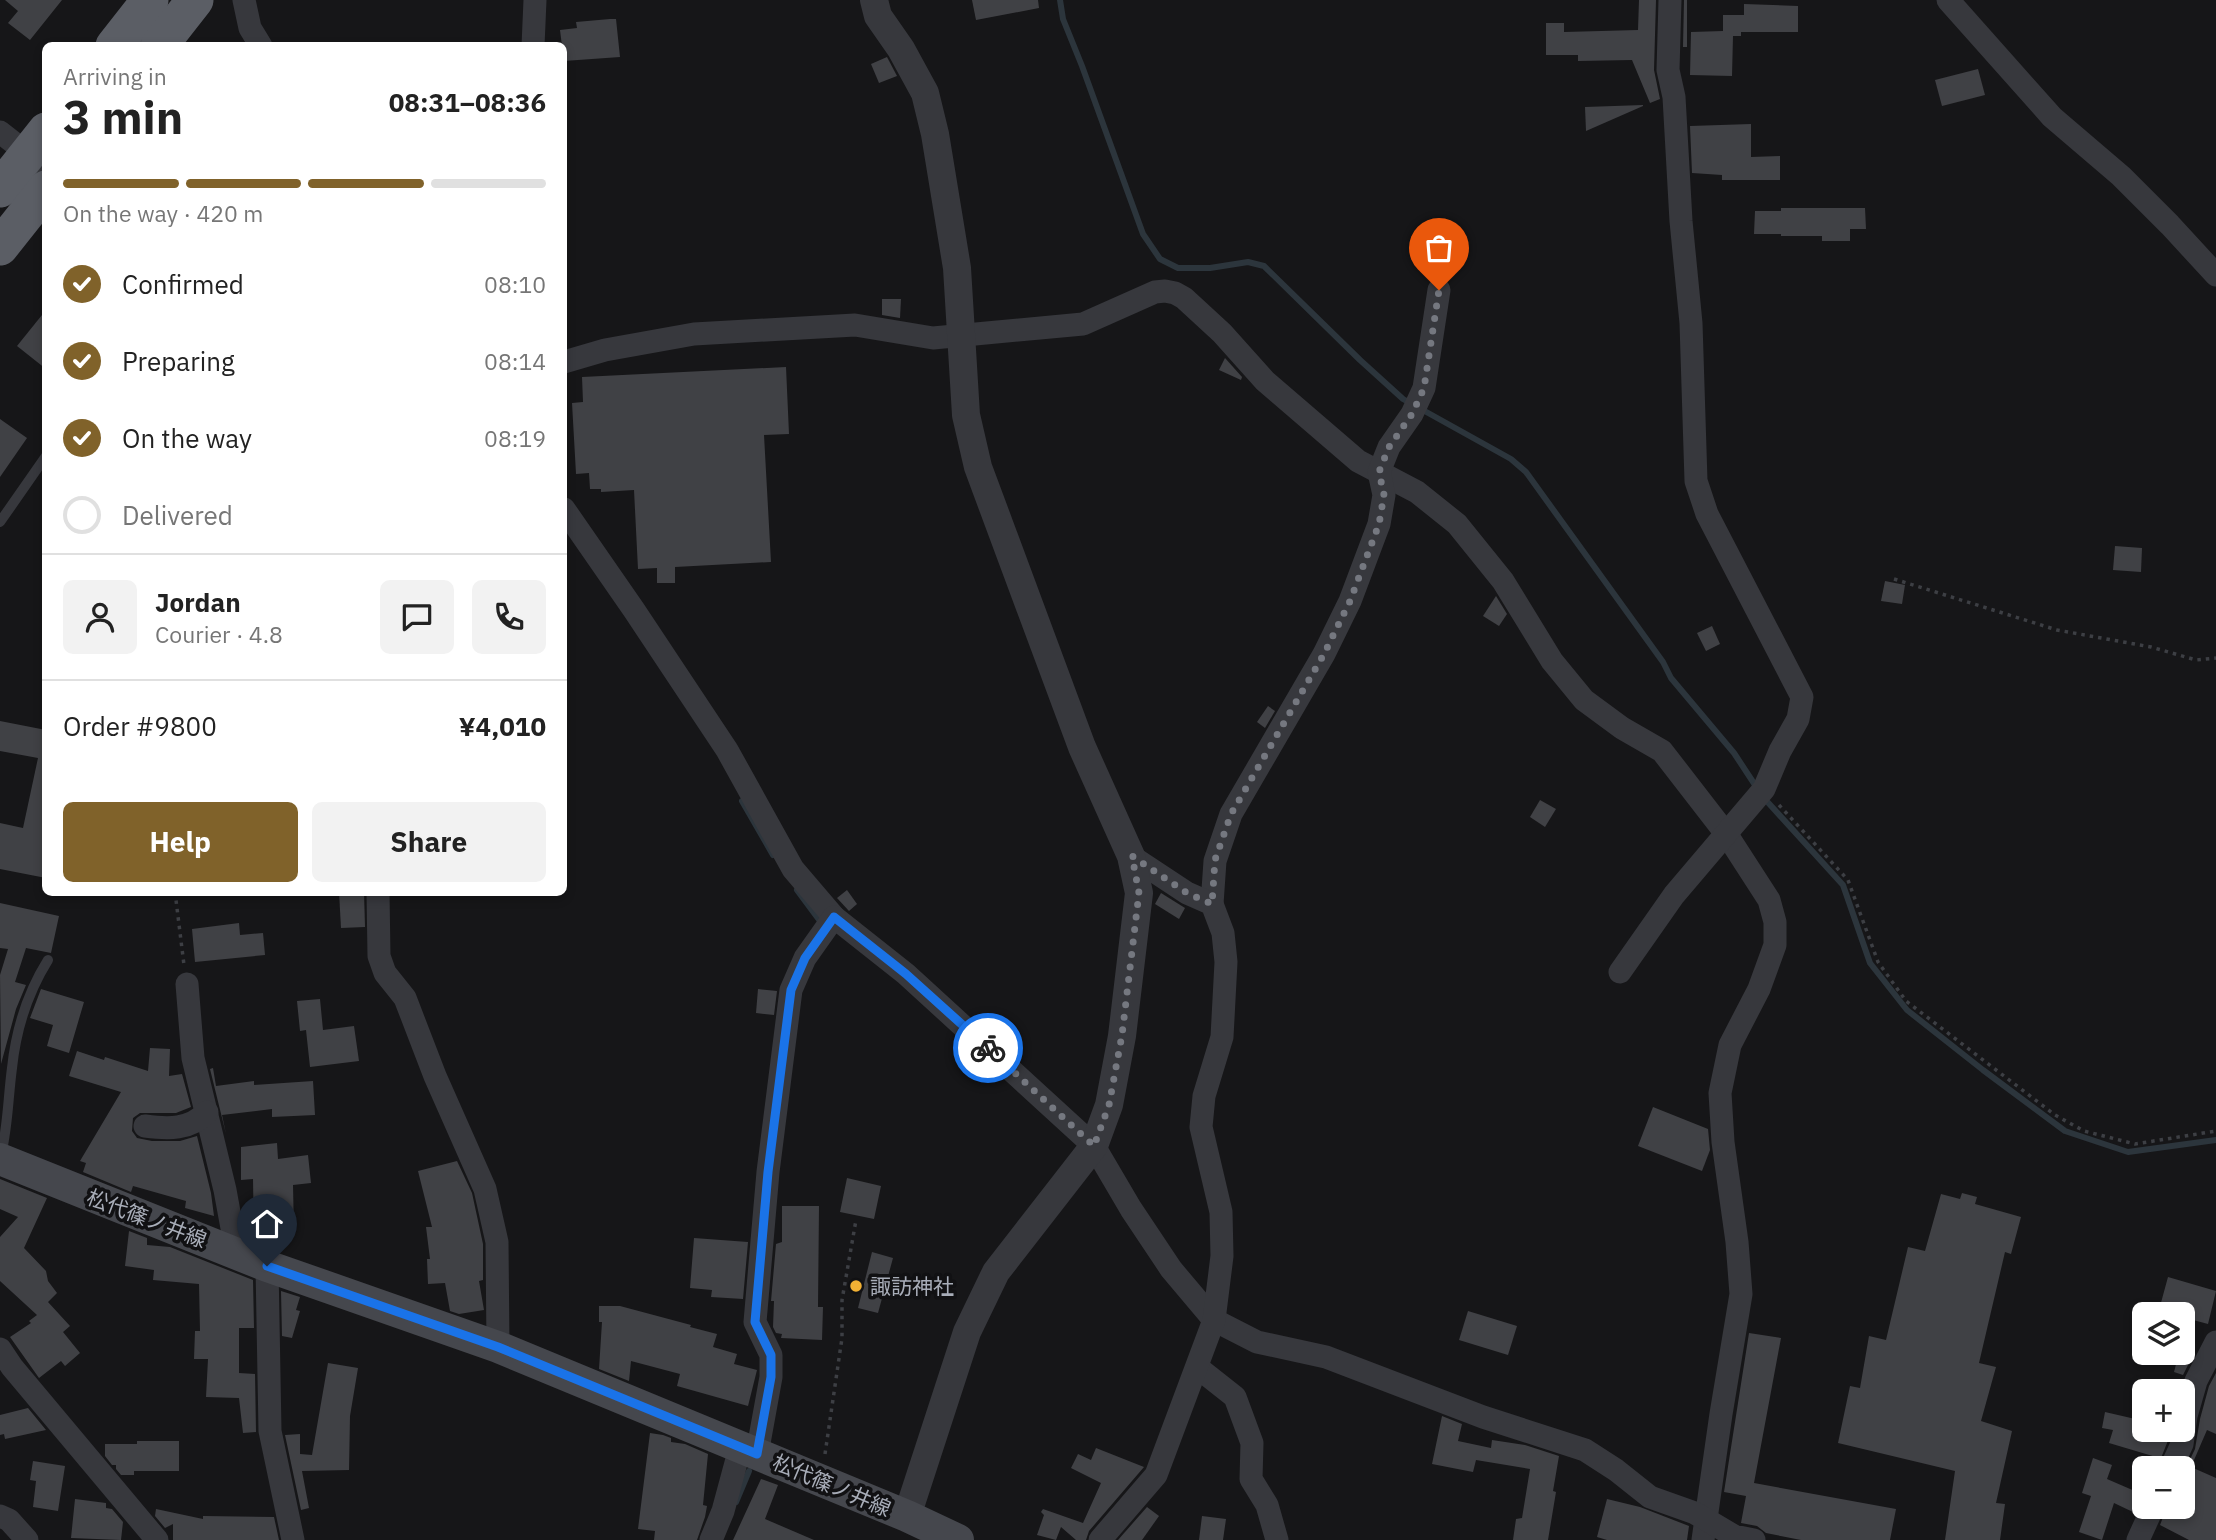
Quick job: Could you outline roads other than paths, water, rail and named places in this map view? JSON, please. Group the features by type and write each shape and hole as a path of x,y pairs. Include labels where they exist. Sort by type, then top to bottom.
{"highway":[{"path":"117,42 150,0"},
{"path":"162,42 195,0"},
{"path":"0,189 30,146"},
{"path":"0,247 42,194"}],"main road":[{"name":"松代篠ノ井線","path":"0,1159 267,1266 498,1347 819,1479 958,1540"}],"street":[{"path":"244,0 250,28 259,42"},
{"path":"533,42 535,0"},
{"path":"874,0 878,16 901,49 925,93 935,134 957,268 966,415 978,467 1082,747 1132,856 1139,893 1122,1035 1109,1105 1094,1146 996,1272 967,1332 907,1516"},
{"path":"1620,972 1674,895 1760,794 1798,719 1802,697 1707,514 1696,481 1691,323 1681,220 1674,97 1668,70 1670,0"},
{"path":"1948,0 2052,117 2121,176 2216,275"},
{"path":"1100,1540 1156,1475 1214,1320 1222,1256 1221,1212 1201,1127 1204,1096 1222,1037 1226,962 1223,933 1212,904 1215,860 1231,814 1306,686 1350,601 1379,524 1384,495 1379,472 1389,447 1416,407 1424,388 1439,290"},
{"path":"567,361 605,350 694,334 855,325 933,338 1083,324 1155,292 1165,291 1184,298 1222,333 1265,381 1358,461 1418,492 1457,524 1503,581 1552,660 1584,700 1622,728 1662,751 1727,835 1769,900 1775,922 1775,945 1759,989 1730,1045 1720,1093 1723,1142 1737,1242 1741,1294 1705,1530"},
{"path":"567,513 727,750 793,869 834,917 906,974 1094,1146 1171,1269 1214,1320 1257,1342 1326,1357 1483,1418 1585,1450 1650,1497 1695,1513 1705,1530 1754,1540"},
{"path":"1132,856 1187,893 1212,904"},
{"path":"378,896 379,956 384,973 405,998 435,1076 485,1189 497,1242 498,1347"},
{"path":"712,1540 749,1451 771,1377 771,1355 755,1322 768,1172 791,990 805,958 834,917"},
{"path":"187,984 193,1058 234,1239 230,1251"},
{"path":"145,1126 182,1126 198,1122 207,1112"},
{"path":"267,1266 270,1431 293,1540"},
{"path":"2176,1456 2182,1444 2186,1416 2196,1381 2216,1342"},
{"path":"0,1349 12,1367 157,1540"},
{"path":"1197,1367 1235,1397 1252,1443 1251,1479 1267,1505 1277,1540"},
{"path":"0,1516 9,1520 27,1540"},
{"path":"2138,1540 2148,1519"}],"lane":[{"path":"0,522 42,462"},
{"path":"0,1159 7,1131 12,1067 21,1023 34,982 48,960"}],"waterway":[{"path":"1060,0 1063,19 1143,234 1160,259 1178,268 1210,268 1248,262 1264,266 1403,399 1511,459 1526,472 1663,662 1671,678 1734,753 1757,788"},
{"path":"1763,797 1843,885 1870,963 1907,1010 1983,1070 2065,1131 2128,1152 2216,1140"},
{"path":"742,801 773,855"},
{"path":"797,890 820,921"},
{"path":"736,1502 749,1471"}],"place":[{"name":"諏訪神社","path":"856,1286"}]}
